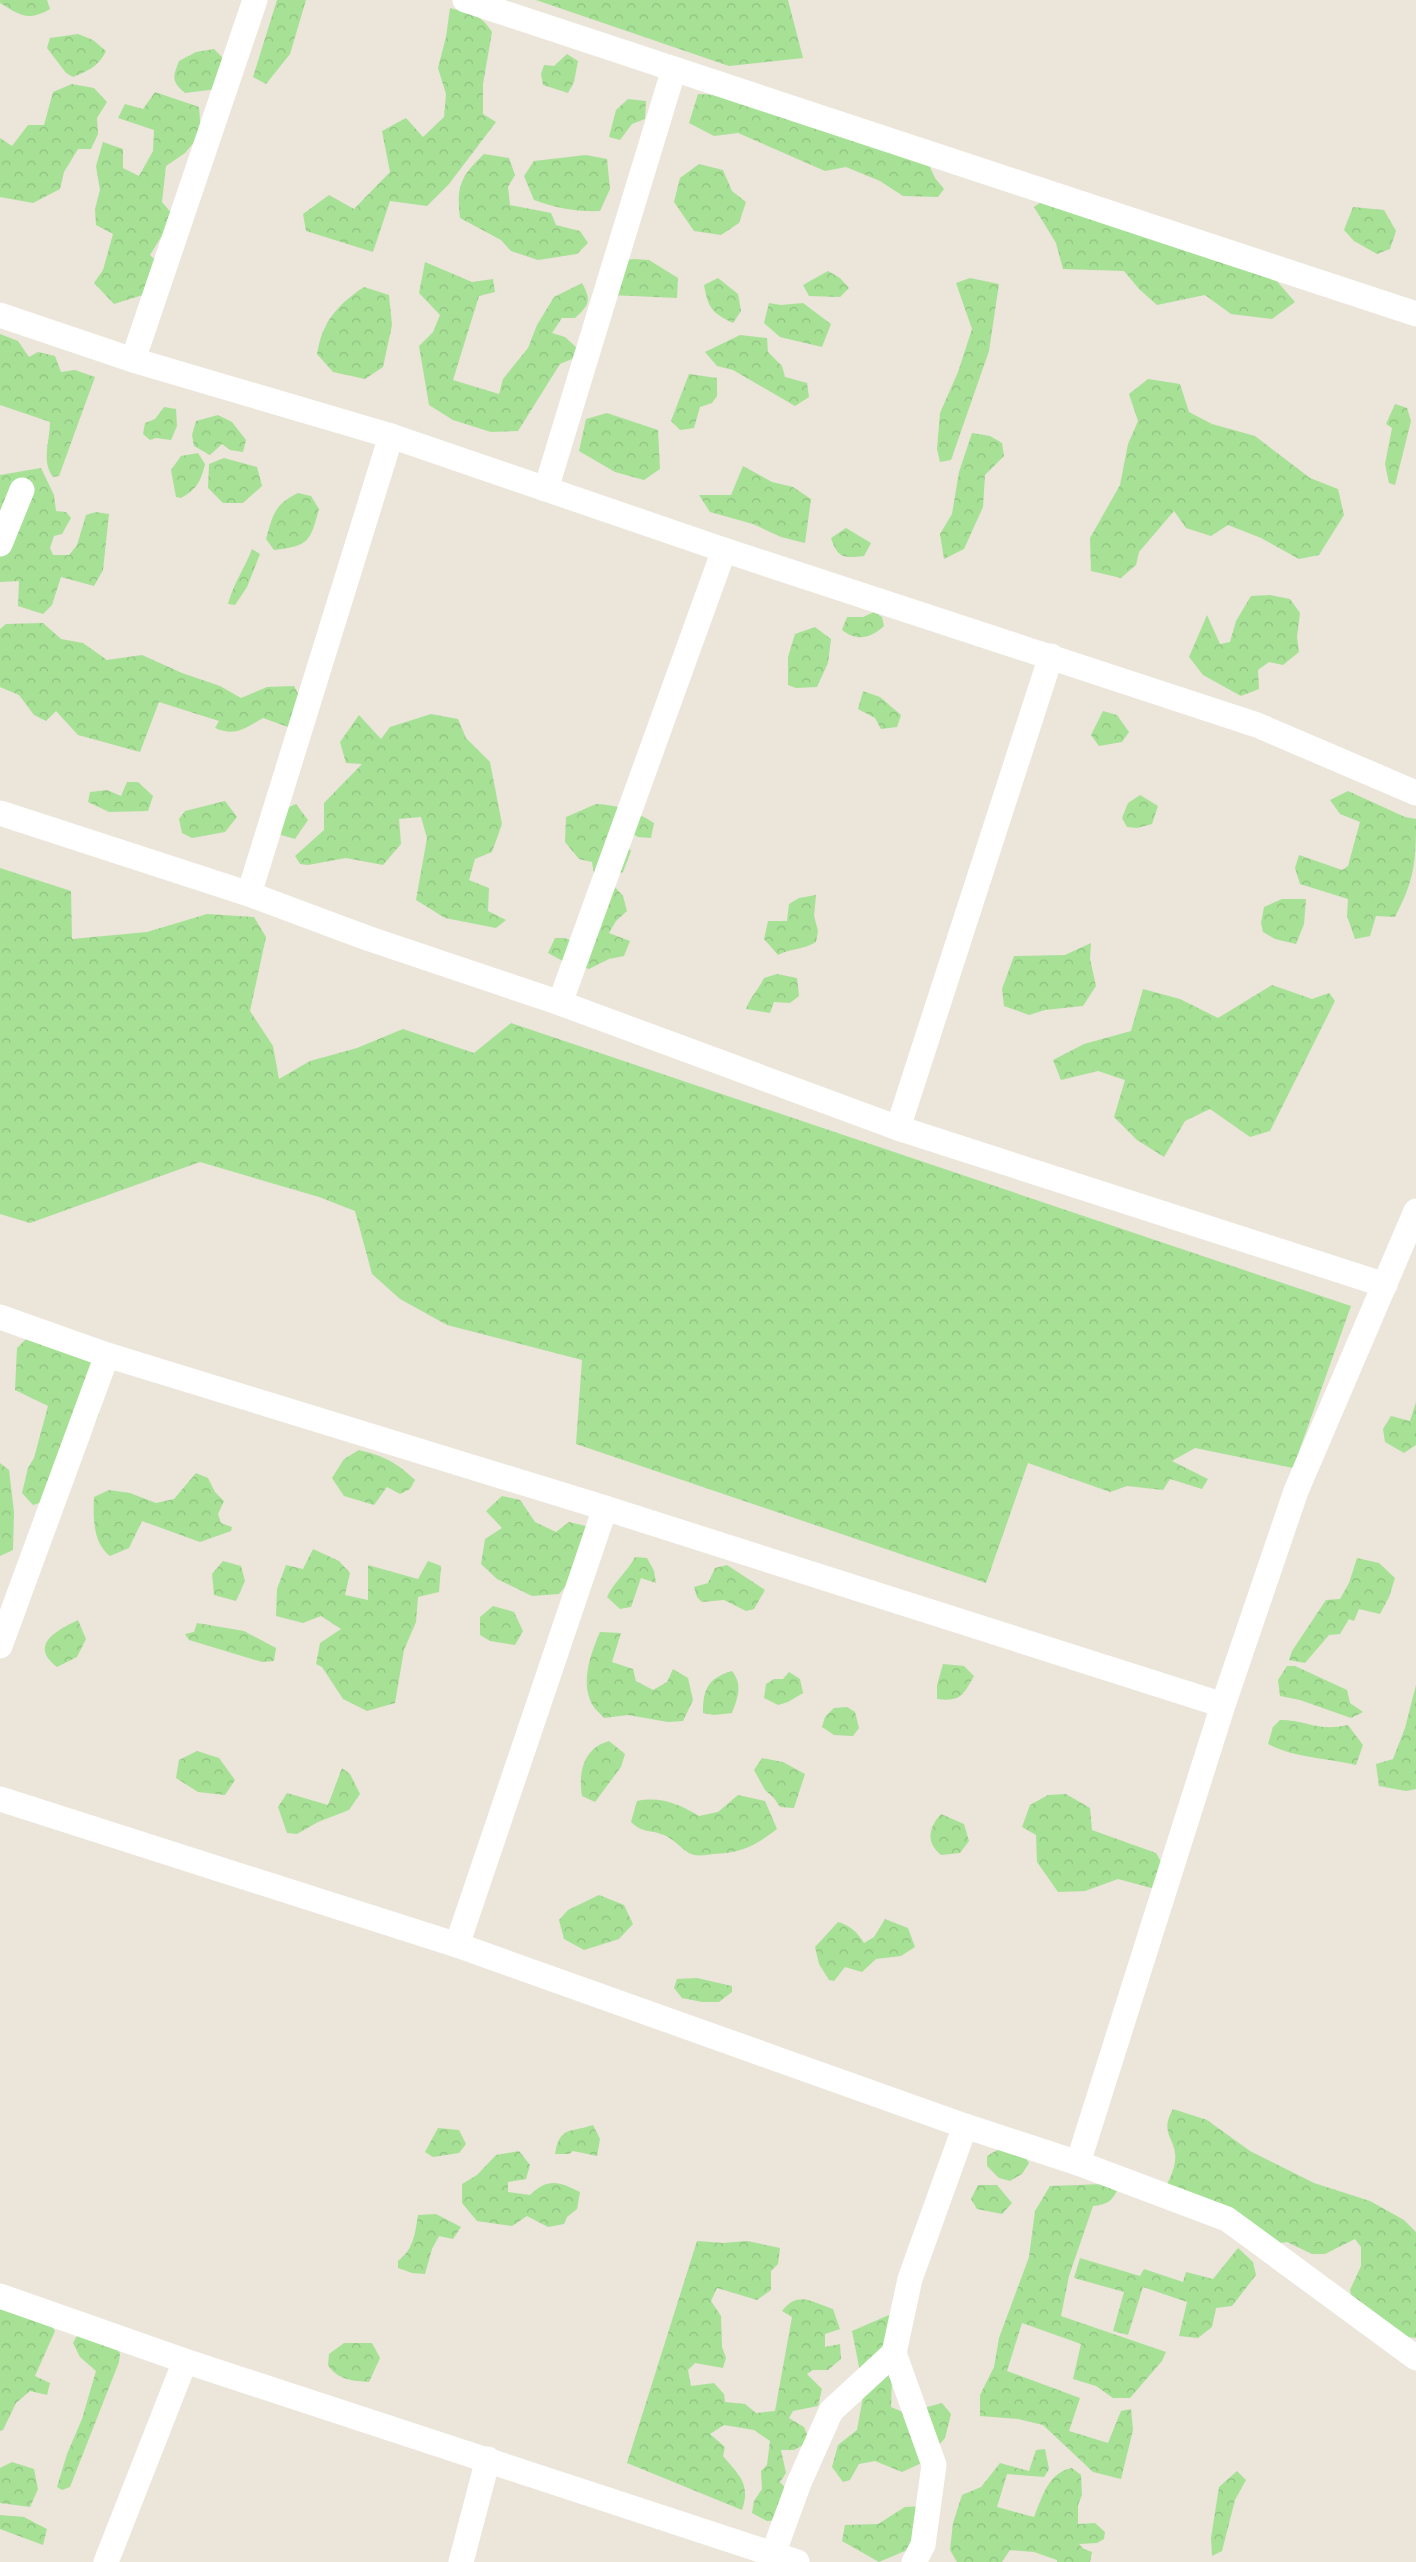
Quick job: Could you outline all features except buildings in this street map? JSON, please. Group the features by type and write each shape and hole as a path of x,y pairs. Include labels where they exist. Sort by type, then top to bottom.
{"street":[{"path":"133,360 255,0"},
{"path":"465,0 1416,314"},
{"path":"546,489 674,69"},
{"path":"0,315 133,360 391,436 724,550 1257,725 1416,793"},
{"path":"248,894 391,436"},
{"path":"0,544 22,490"},
{"path":"560,1003 724,550"},
{"path":"898,1128 1051,656"},
{"path":"0,812 248,894 367,938 560,1003 898,1128 1386,1286"},
{"path":"1078,2163 1223,1705 1296,1491 1386,1286 1416,1211"},
{"path":"0,1317 107,1355 605,1508 1223,1705"},
{"path":"0,1646 107,1355"},
{"path":"457,1945 605,1508"},
{"path":"0,1799 457,1945 965,2126 1078,2163 1227,2219 1416,2358"},
{"path":"914,2562 923,2545 934,2465 894,2353 910,2279 965,2126"},
{"path":"0,2296 185,2361 797,2562"},
{"path":"774,2554 799,2483 831,2411 894,2353"},
{"path":"106,2562 185,2361"},
{"path":"461,2562 488,2459"}],"green space":[{"path":"0,0 47,0 50,9 36,15 24,15 0,3"},
{"path":"277,0 306,0 290,54 266,84 253,77"},
{"path":"536,0 788,0 803,58 729,66"},
{"path":"450,8 479,18 484,21 492,32 483,84 483,114 496,122 449,184 427,206 390,201 373,252 306,231 303,214 329,195 354,209 390,172 382,131 406,118 423,137 444,117 446,94 438,68 446,37"},
{"path":"78,34 93,40 106,51 100,61 84,73 73,77 66,73 47,48 50,38"},
{"path":"214,49 227,62 217,89 185,93 175,82 175,71 179,61 196,52"},
{"path":"567,54 578,61 574,82 568,93 543,85 541,74 544,65 554,66"},
{"path":"72,84 94,88 107,102 97,118 98,134 91,149 78,149 64,172 60,189 33,203 0,197 0,138 12,146 28,125 44,125 53,92"},
{"path":"155,92 199,107 201,134 185,153 166,166 162,202 174,216 170,231 161,237 150,255 164,268 149,293 114,304 94,283 103,270 113,234 96,225 95,209 100,190 96,166 103,142 123,149 123,168 139,176 153,151 154,130 118,118 125,104 143,109"},
{"path":"698,94 734,96 929,165 935,178 944,189 938,197 903,196 880,181 846,167 825,171 738,133 714,136 689,123"},
{"path":"628,99 646,101 645,119 632,124 620,140 609,137 616,110"},
{"path":"484,154 509,158 515,175 508,187 510,205 551,213 556,225 580,231 588,243 577,254 538,260 511,251 501,240 460,218 459,198 462,182 465,175"},
{"path":"586,155 607,159 610,189 600,211 567,209 534,200 524,176 534,161"},
{"path":"699,164 723,170 732,191 746,202 739,223 721,235 694,231 674,202 680,178"},
{"path":"1045,199 1275,279 1295,302 1272,319 1231,314 1205,295 1157,305 1139,289 1124,271 1063,269 1056,243 1034,207"},
{"path":"1353,207 1384,210 1396,231 1390,249 1377,254 1354,241 1344,230"},
{"path":"634,259 649,260 678,278 677,298 610,295 611,262"},
{"path":"425,262 472,282 493,279 495,292 479,296 453,380 499,394 503,379 528,348 537,325 554,297 582,283 588,299 586,306 575,318 562,318 552,333 565,337 578,349 572,359 560,364 518,431 491,432 453,420 429,405 419,346 433,332 440,315 419,293"},
{"path":"828,271 840,278 849,288 840,297 809,296 803,285"},
{"path":"718,278 738,294 741,311 733,323 716,313 707,299 704,285"},
{"path":"970,278 999,284 989,351 951,460 940,462 937,449 940,413 958,372 972,329 956,283"},
{"path":"364,287 389,295 392,325 383,367 365,379 333,372 317,354 319,343 332,315"},
{"path":"769,303 781,305 803,303 831,324 822,347 780,337 764,323"},
{"path":"0,334 18,341 29,357 38,352 55,356 61,372 75,370 95,377 59,476 53,477 47,464 50,422 0,405"},
{"path":"740,335 767,338 768,352 782,366 785,377 807,383 809,397 795,406 733,370 717,366 705,352"},
{"path":"689,374 717,378 717,396 712,403 700,407 694,428 680,430 671,421"},
{"path":"1148,379 1180,384 1189,412 1212,424 1255,436 1310,478 1338,489 1344,515 1319,555 1299,559 1261,538 1228,525 1211,536 1186,528 1174,511 1139,552 1136,565 1121,578 1091,571 1090,538 1120,485 1128,444 1138,421 1129,394"},
{"path":"1395,404 1407,408 1411,421 1395,485 1389,483 1385,464 1392,428 1386,424"},
{"path":"164,407 176,409 177,426 171,440 156,438 150,440 143,434 145,423 155,419"},
{"path":"607,413 658,430 660,469 644,480 615,472 579,451 586,419"},
{"path":"218,415 232,422 246,440 243,452 230,450 222,444 210,455 194,446 192,435 196,421"},
{"path":"972,433 990,436 1002,443 1004,456 985,475 983,507 964,549 944,559 940,534 952,514 959,472"},
{"path":"198,453 205,464 200,480 195,488 186,495 181,498 176,497 171,470 181,456"},
{"path":"224,458 257,467 262,486 243,503 223,503 208,488 209,464"},
{"path":"743,466 772,482 793,487 811,499 805,543 781,537 753,524 710,512 699,495 731,495"},
{"path":"41,468 54,495 56,511 66,512 71,518 62,534 54,536 50,548 53,555 69,555 77,545 86,515 96,512 109,514 103,570 94,586 61,577 52,605 43,614 18,606 19,581 0,582 0,475"},
{"path":"298,493 311,496 319,509 313,529 301,544 295,547 274,550 266,539 273,516 284,501"},
{"path":"846,528 871,543 864,556 847,557 836,550 831,538"},
{"path":"252,549 260,554 247,587 235,605 228,604 233,590"},
{"path":"1270,595 1290,599 1300,613 1297,637 1299,652 1283,665 1269,662 1258,670 1259,689 1241,696 1203,675 1189,657 1207,615 1220,644 1230,642 1236,621 1251,596"},
{"path":"874,612 882,617 884,626 869,636 853,636 842,630 847,617 863,617"},
{"path":"43,623 61,639 83,643 107,660 142,655 182,673 220,686 241,698 267,687 294,686 305,707 288,727 263,718 245,728 229,732 215,728 219,721 159,702 140,752 78,735 56,711 46,721 34,715 19,695 0,687 0,629 6,624"},
{"path":"815,627 831,639 828,663 817,687 796,688 788,685 788,657 795,634"},
{"path":"863,691 880,697 901,715 897,727 881,729 875,718 858,709"},
{"path":"1103,711 1117,715 1129,732 1122,742 1099,746 1091,735"},
{"path":"431,714 458,719 466,738 490,762 502,824 492,852 475,859 469,880 489,888 488,911 506,920 496,928 445,918 416,900 427,838 421,817 399,819 401,844 383,865 346,858 308,865 300,864 295,856 324,830 324,803 362,764 346,763 340,742 359,715 381,739 390,727"},
{"path":"127,782 138,782 153,796 148,811 109,812 88,802 90,792 107,790 121,796"},
{"path":"1348,791 1405,817 1416,819 1415,858 1407,892 1402,904 1395,917 1376,916 1370,936 1355,939 1347,916 1348,899 1300,884 1295,868 1299,855 1342,870 1348,866 1360,822 1340,814 1330,800"},
{"path":"1140,795 1158,806 1152,824 1137,828 1127,827 1122,818 1128,803"},
{"path":"225,801 237,817 225,832 192,838 182,833 179,819 185,811"},
{"path":"296,804 308,820 295,839 271,832 285,809"},
{"path":"596,804 626,809 654,823 651,838 638,837 628,831 622,841 631,851 623,872 615,875 613,885 623,896 627,911 616,921 609,933 630,941 624,956 609,959 589,969 561,960 548,953 555,938 564,938 582,943 595,880 592,862 579,859 565,842 566,817"},
{"path":"0,868 71,891 72,939 147,932 207,914 254,917 266,937 250,1011 273,1046 279,1079 310,1061 357,1048 403,1029 474,1053 511,1023 1351,1306 1293,1468 1195,1448 1172,1461 1208,1479 1202,1489 1170,1479 1163,1490 1127,1486 1110,1492 1028,1463 986,1583 576,1444 582,1360 447,1325 400,1299 372,1274 355,1211 319,1197 200,1162 30,1223 0,1214"},
{"path":"816,895 814,916 818,931 816,942 778,955 764,939 768,921 787,921 789,904 799,898"},
{"path":"1282,899 1306,899 1304,924 1296,944 1275,939 1263,932 1261,923 1264,907"},
{"path":"1091,943 1090,959 1096,986 1083,1006 1045,1010 1029,1015 1004,1006 1002,989 1014,956 1065,955"},
{"path":"777,974 797,978 799,996 790,1003 774,1002 770,1013 746,1009 764,978"},
{"path":"1272,985 1312,999 1329,993 1335,1001 1270,1131 1250,1137 1210,1109 1185,1121 1164,1157 1137,1140 1114,1117 1125,1080 1098,1071 1061,1080 1053,1060 1084,1044 1131,1031 1143,989 1180,999 1218,1018"},
{"path":"31,1334 100,1359 99,1414 66,1494 33,1505 22,1493 48,1406 15,1390 17,1348"},
{"path":"1416,1402 1416,1445 1404,1453 1385,1442 1383,1429 1391,1416 1410,1421"},
{"path":"359,1450 383,1457 396,1464 415,1480 410,1489 400,1494 387,1487 374,1505 344,1496 332,1478 344,1459"},
{"path":"0,1463 9,1470 14,1512 13,1550 0,1556"},
{"path":"196,1473 208,1478 215,1492 224,1501 218,1514 221,1523 232,1527 231,1531 200,1542 142,1521 129,1548 110,1556 104,1551 95,1530 94,1497 109,1490 130,1493 156,1503 174,1499"},
{"path":"502,1496 520,1500 535,1522 556,1532 569,1522 590,1527 573,1577 559,1594 532,1596 497,1579 481,1564 485,1539 502,1528 486,1511"},
{"path":"313,1549 339,1561 350,1573 345,1595 368,1600 368,1565 418,1579 428,1561 441,1566 439,1592 418,1597 416,1622 404,1650 395,1703 367,1711 343,1699 322,1667 316,1664 320,1643 341,1629 321,1616 303,1623 276,1616 277,1589 286,1565 303,1569"},
{"path":"635,1557 647,1558 654,1571 656,1583 641,1578 631,1607 620,1609 607,1597"},
{"path":"1357,1558 1379,1563 1395,1578 1389,1597 1380,1614 1359,1609 1354,1621 1349,1619 1340,1634 1329,1635 1305,1663 1289,1660 1292,1651 1326,1600 1340,1599 1349,1583"},
{"path":"223,1561 241,1566 245,1581 236,1601 214,1595 212,1574"},
{"path":"727,1565 765,1590 754,1609 746,1611 724,1600 702,1602 697,1597 694,1587 708,1583 715,1568"},
{"path":"493,1606 514,1612 523,1631 515,1645 490,1641 480,1635 480,1617"},
{"path":"78,1620 86,1639 77,1657 57,1667 45,1652 45,1645 54,1633"},
{"path":"197,1623 244,1631 276,1648 274,1661 262,1662 189,1640 185,1634 194,1632"},
{"path":"600,1632 621,1633 612,1662 633,1669 636,1681 653,1690 667,1682 673,1669 688,1678 693,1700 683,1721 668,1722 628,1715 604,1718 592,1704 587,1685 588,1667"},
{"path":"943,1664 964,1666 974,1676 964,1692 956,1698 937,1699 937,1685"},
{"path":"1287,1666 1295,1666 1347,1690 1350,1703 1363,1712 1351,1718 1300,1700 1280,1696 1278,1680"},
{"path":"732,1671 737,1681 738,1696 732,1713 714,1715 703,1713 704,1697 708,1686 717,1677"},
{"path":"789,1672 800,1679 803,1693 788,1702 778,1705 764,1698 766,1684 774,1679 783,1679"},
{"path":"1416,1685 1416,1789 1406,1791 1379,1786 1376,1764 1393,1759 1405,1728"},
{"path":"847,1707 855,1712 859,1728 853,1736 834,1735 822,1727 825,1717 834,1708"},
{"path":"1280,1720 1328,1727 1348,1725 1363,1745 1356,1765 1300,1755 1268,1744 1273,1727"},
{"path":"609,1741 625,1754 621,1767 595,1802 582,1796 582,1769 588,1755 600,1744"},
{"path":"197,1751 219,1758 235,1780 225,1795 198,1792 176,1778 179,1760"},
{"path":"762,1758 783,1762 805,1774 794,1808 780,1807 765,1790 754,1770"},
{"path":"342,1768 350,1774 360,1794 349,1810 318,1822 297,1834 287,1833 278,1807 287,1793 328,1805"},
{"path":"1066,1794 1090,1808 1092,1830 1156,1853 1168,1874 1155,1889 1118,1879 1085,1891 1058,1892 1037,1862 1036,1835 1022,1827 1030,1805 1048,1795"},
{"path":"738,1795 765,1801 777,1829 762,1840 740,1850 694,1855 666,1836 644,1830 631,1822 637,1801 662,1800 699,1816 718,1812"},
{"path":"941,1814 964,1824 969,1841 960,1853 941,1855 933,1846 930,1835 931,1830"},
{"path":"599,1895 624,1905 633,1924 619,1939 584,1950 564,1939 559,1920 568,1910"},
{"path":"885,1919 908,1928 915,1947 901,1956 876,1959 862,1972 845,1967 834,1981 829,1980 819,1964 815,1947 838,1922 847,1925 864,1943 874,1937"},
{"path":"697,1978 732,1986 732,1992 719,2002 702,2002 682,1998 674,1988 677,1979"},
{"path":"1173,2109 1207,2120 1250,2151 1314,2183 1370,2201 1404,2220 1416,2232 1416,2338 1392,2335 1356,2315 1350,2290 1361,2266 1361,2247 1355,2239 1325,2254 1312,2254 1287,2242 1271,2244 1162,2194 1172,2174 1175,2161 1174,2147 1167,2125"},
{"path":"593,2125 600,2139 597,2156 573,2151 569,2154 555,2154 557,2145 563,2135 572,2130"},
{"path":"438,2128 459,2130 466,2144 459,2153 433,2157 425,2152"},
{"path":"1006,2145 1020,2149 1029,2163 1022,2174 1010,2181 999,2178 987,2166 987,2156"},
{"path":"519,2151 530,2165 526,2179 508,2182 508,2192 530,2195 536,2189 554,2183 580,2192 577,2209 567,2217 564,2224 548,2227 527,2216 512,2226 477,2221 462,2203 462,2184 477,2175 496,2155"},
{"path":"1105,2184 1118,2189 1114,2197 1108,2202 1093,2206 1069,2276 1061,2316 1166,2352 1162,2361 1130,2398 1113,2398 1096,2386 1073,2379 1081,2344 1022,2323 1007,2371 1080,2398 1069,2431 1108,2443 1121,2411 1131,2409 1133,2430 1121,2479 1093,2472 1043,2425 1018,2419 980,2416 980,2395 994,2367 999,2338 1029,2257 1035,2211 1050,2186"},
{"path":"978,2185 997,2185 1012,2203 1002,2214 977,2209 971,2199"},
{"path":"436,2214 461,2227 453,2239 439,2236 432,2249 425,2274 412,2273 398,2268 398,2261 411,2246 418,2215"},
{"path":"697,2241 723,2243 747,2241 780,2248 778,2264 771,2271 771,2290 757,2300 717,2288 711,2301 721,2316 722,2347 726,2358 723,2368 695,2363 688,2370 691,2386 714,2383 724,2394 725,2402 745,2404 756,2413 775,2411 792,2317 782,2311 794,2301 800,2299 812,2301 833,2309 840,2329 825,2334 825,2347 840,2344 841,2359 828,2370 813,2370 807,2374 822,2389 818,2406 793,2411 789,2418 804,2427 808,2437 805,2444 794,2450 781,2450 786,2473 780,2482 791,2494 780,2520 767,2521 752,2513 754,2501 762,2489 761,2471 767,2465 770,2441 754,2430 724,2425 710,2434 725,2447 723,2456 742,2480 745,2493 742,2510 627,2463"},
{"path":"1238,2248 1253,2262 1256,2275 1232,2306 1216,2308 1212,2327 1198,2338 1179,2336 1187,2302 1143,2287 1128,2335 1113,2331 1124,2292 1074,2278 1080,2258 1140,2276 1144,2269 1183,2282 1186,2272 1213,2279"},
{"path":"0,2306 45,2316 55,2331 35,2376 50,2383 47,2395 30,2391 16,2403 3,2430 0,2431"},
{"path":"889,2315 902,2325 898,2344 909,2358 904,2367 892,2379 891,2407 905,2413 942,2403 951,2414 945,2438 924,2462 902,2472 875,2461 859,2464 850,2480 843,2482 832,2467 838,2445 857,2430 864,2392 852,2331"},
{"path":"82,2327 108,2340 120,2353 119,2362 70,2487 62,2490 57,2487 67,2454 82,2419 96,2371 80,2357 73,2343"},
{"path":"344,2343 372,2343 380,2358 369,2382 341,2377 328,2365 329,2354"},
{"path":"1045,2449 1049,2469 1044,2477 1007,2474 997,2507 1034,2517 1043,2494 1052,2480 1064,2470 1072,2468 1081,2475 1082,2495 1078,2505 1078,2524 1095,2523 1105,2532 1104,2539 1097,2543 1079,2544 1084,2549 1092,2552 1090,2562 1057,2562 1057,2560 1034,2552 1010,2550 1002,2562 957,2562 950,2550 953,2523 962,2495 981,2487 1000,2463 1029,2471 1036,2450"},
{"path":"12,2462 34,2469 38,2489 30,2507 0,2503 0,2468"},
{"path":"1237,2471 1246,2480 1235,2500 1222,2551 1212,2556 1211,2538 1219,2487"},
{"path":"925,2506 912,2548 879,2562 842,2541 845,2525 878,2524 905,2507"},
{"path":"0,2515 24,2517 47,2529 43,2545 0,2529"}]}
